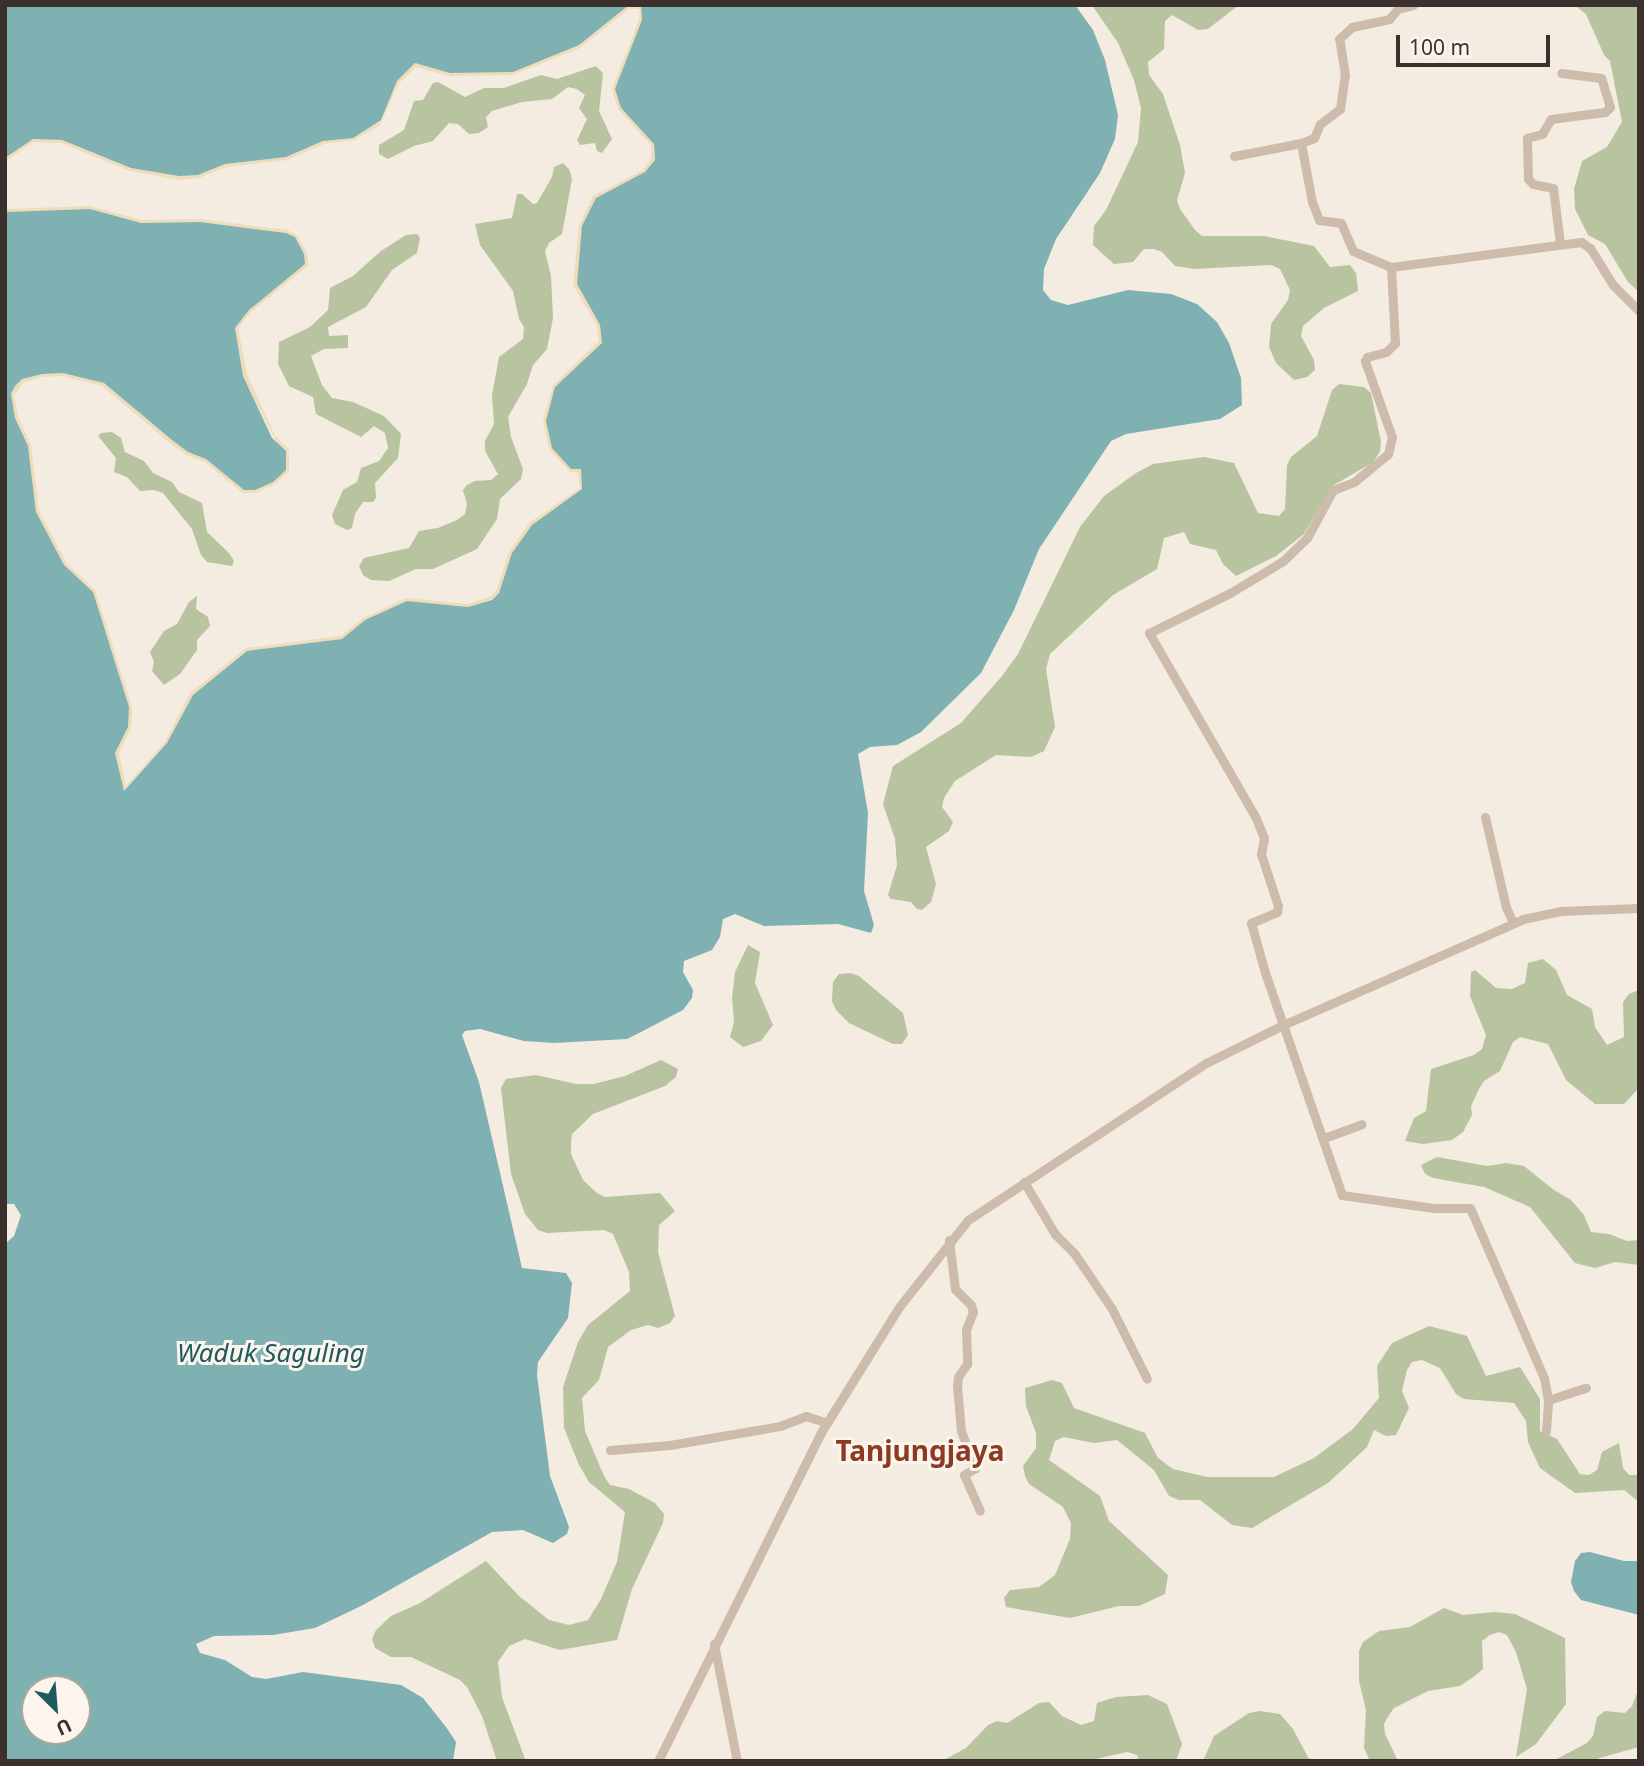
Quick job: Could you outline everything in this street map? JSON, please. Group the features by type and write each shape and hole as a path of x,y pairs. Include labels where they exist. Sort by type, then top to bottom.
{"street":[{"path":"1234,156 1314,138 1320,124 1340,109 1345,75 1339,39 1352,27 1389,19 1398,9 1413,5"},
{"path":"1560,243 1553,188 1533,184 1528,179 1527,138 1542,134 1551,119 1605,112 1609,107 1601,78 1561,73"},
{"path":"1301,143 1312,202 1319,220 1341,223 1353,251 1391,267 1491,256 1560,243 1586,245 1613,285 1638,310"},
{"path":"1391,267 1395,343 1386,352 1367,357 1365,361 1392,436 1388,454 1354,482 1333,490 1307,538 1283,561 1230,593 1149,633 1261,829 1264,838 1261,854 1278,906 1277,912 1251,923 1342,1195 1434,1208 1470,1208 1544,1378 1548,1400 1546,1431"},
{"path":"1485,817 1506,907 1513,923"},
{"path":"658,1761 714,1644 827,1423 899,1307 949,1240 968,1220 1206,1063 1283,1025 1513,923 1543,913 1639,908"},
{"path":"1324,1138 1362,1124"},
{"path":"1024,1182 1055,1234 1074,1253 1112,1308 1147,1380"},
{"path":"949,1240 955,1289 971,1306 972,1312 966,1329 967,1364 958,1377 957,1386 961,1431 975,1468 964,1475 980,1511"},
{"path":"1548,1400 1586,1388"},
{"path":"610,1450 670,1445 780,1426 806,1416 827,1423"},
{"path":"714,1644 737,1761"}],"green space":[{"path":"1092,5 1239,5 1208,29 1198,30 1172,15 1165,21 1164,49 1148,62 1149,75 1163,94 1180,145 1185,173 1177,200 1195,230 1202,236 1264,236 1314,246 1330,267 1350,265 1356,273 1358,291 1324,308 1303,326 1301,336 1314,360 1315,370 1307,377 1294,380 1276,363 1269,347 1271,324 1288,300 1290,290 1280,269 1271,265 1194,269 1175,266 1162,252 1154,249 1144,249 1133,262 1114,264 1093,245 1094,226 1106,210 1138,142 1141,108 1134,80 1118,43"},
{"path":"1574,5 1639,5 1639,292 1628,282 1605,244 1588,235 1575,209 1574,189 1582,161 1607,147 1622,122 1610,61 1604,55 1586,14"},
{"path":"596,66 603,73 599,111 612,139 602,153 597,151 595,143 580,145 577,140 587,119 579,108 585,95 568,87 552,99 522,102 492,111 486,117 488,127 479,133 469,134 458,124 449,123 433,141 414,146 388,159 379,154 379,145 404,130 414,101 423,100 433,83 438,82 465,97 484,88 504,88 541,75 557,79"},
{"path":"563,163 569,169 572,179 562,234 549,243 545,251 551,276 553,318 547,349 533,365 527,384 508,417 511,437 523,469 521,479 500,499 497,519 477,549 433,569 416,569 389,581 371,580 363,575 359,566 364,558 409,548 419,531 438,528 457,520 465,514 467,504 463,490 467,485 475,481 491,480 498,474 485,451 485,441 494,424 492,395 499,357 523,339 524,327 519,319 513,291 480,245 475,224 512,218 517,194 522,194 533,204 537,203 552,177 554,167"},
{"path":"417,234 420,238 417,253 392,270 366,307 328,327 329,336 348,335 348,348 324,349 311,356 322,385 332,398 353,402 384,416 401,434 398,458 375,483 376,498 373,502 363,502 355,514 352,528 347,530 335,524 332,515 343,490 357,482 361,468 379,461 388,448 385,433 374,426 361,437 316,414 313,397 289,386 278,364 279,342 310,327 328,310 330,288 353,276 381,251 406,235"},
{"path":"1339,384 1364,387 1371,393 1381,442 1380,452 1372,463 1332,486 1304,534 1276,556 1236,576 1223,564 1216,550 1190,544 1184,532 1164,538 1157,569 1113,595 1050,654 1046,669 1055,727 1044,751 1031,757 996,755 955,781 944,798 942,807 953,822 949,831 926,847 936,884 931,902 922,910 917,909 911,902 891,899 888,895 897,865 895,839 883,804 893,766 961,723 1002,676 1018,654 1080,527 1104,496 1153,464 1204,457 1234,463 1258,513 1279,516 1285,509 1287,465 1291,457 1317,436 1332,390"},
{"path":"112,432 121,438 125,452 144,461 153,473 172,482 179,492 202,503 207,532 229,553 234,561 232,566 207,562 201,555 192,529 163,493 154,490 140,491 127,477 114,472 116,458 98,436"},
{"path":"197,596 196,609 208,617 210,626 197,640 197,650 180,674 164,685 152,671 154,662 150,652 164,631 177,624 189,602"},
{"path":"748,945 760,952 755,983 773,1025 761,1041 743,1047 730,1037 734,1022 732,998 735,972"},
{"path":"1543,959 1556,970 1567,995 1592,1009 1595,1027 1607,1045 1624,1037 1623,1002 1629,994 1639,990 1637,1090 1624,1104 1595,1104 1566,1080 1548,1044 1520,1037 1513,1042 1500,1071 1484,1081 1479,1089 1471,1106 1472,1115 1463,1132 1452,1140 1423,1144 1405,1141 1414,1118 1426,1111 1431,1069 1474,1055 1482,1049 1486,1035 1470,996 1471,972 1475,970 1496,988 1512,989 1525,983 1528,963"},
{"path":"839,974 859,976 903,1013 908,1035 902,1044 893,1044 849,1023 836,1010 832,1001 833,982"},
{"path":"661,1060 678,1069 676,1077 665,1086 593,1114 572,1134 571,1154 583,1180 597,1193 605,1197 660,1193 675,1211 659,1225 658,1252 675,1316 670,1323 658,1328 648,1325 631,1330 608,1347 599,1380 582,1398 585,1431 604,1476 610,1485 629,1489 655,1503 664,1514 663,1523 632,1589 617,1640 560,1650 525,1639 509,1646 498,1662 502,1697 525,1759 545,1761 497,1761 482,1716 467,1687 460,1680 411,1657 391,1657 375,1648 372,1639 376,1630 391,1616 420,1603 486,1561 519,1596 549,1620 569,1625 588,1620 601,1599 617,1562 625,1512 589,1482 579,1465 564,1428 563,1387 578,1342 588,1325 630,1291 629,1272 613,1234 604,1230 547,1233 538,1230 525,1214 511,1174 501,1088 506,1079 536,1075 576,1084 594,1084 625,1076"},
{"path":"1437,1157 1487,1166 1506,1163 1524,1166 1571,1200 1584,1215 1591,1232 1609,1234 1627,1241 1639,1240 1639,1265 1615,1262 1595,1268 1575,1263 1530,1207 1484,1187 1433,1178 1425,1174 1421,1165"},
{"path":"1429,1326 1467,1336 1486,1376 1520,1367 1540,1399 1540,1431 1557,1439 1580,1474 1589,1475 1597,1470 1602,1452 1619,1443 1623,1468 1629,1475 1639,1475 1639,1502 1624,1490 1575,1493 1540,1468 1528,1442 1526,1421 1514,1403 1464,1399 1456,1394 1440,1368 1422,1360 1412,1362 1407,1370 1402,1391 1409,1408 1396,1435 1386,1436 1374,1430 1367,1447 1328,1483 1252,1528 1232,1525 1200,1500 1179,1500 1169,1496 1154,1470 1117,1440 1094,1443 1064,1437 1055,1441 1049,1460 1100,1496 1109,1521 1168,1575 1165,1594 1139,1606 1119,1606 1070,1618 1006,1607 1004,1598 1010,1590 1039,1587 1055,1575 1070,1539 1071,1523 1063,1507 1029,1484 1025,1476 1023,1466 1036,1448 1036,1433 1026,1406 1025,1388 1052,1380 1062,1383 1074,1408 1145,1433 1158,1458 1173,1469 1207,1477 1274,1477 1314,1458 1353,1429 1379,1398 1377,1366 1392,1343"},
{"path":"1444,1608 1463,1615 1495,1612 1515,1614 1565,1638 1566,1704 1536,1744 1516,1757 1527,1689 1516,1652 1507,1635 1499,1632 1482,1641 1483,1669 1476,1675 1460,1686 1428,1691 1394,1708 1384,1724 1385,1734 1398,1761 1370,1761 1364,1748 1366,1710 1359,1681 1359,1651 1363,1642 1379,1631 1410,1627"},
{"path":"1639,1688 1639,1747 1589,1761 1553,1761 1587,1743 1593,1736 1597,1717 1605,1711 1625,1713 1632,1706"},
{"path":"1148,1695 1167,1704 1182,1744 1176,1761 1139,1761 1137,1755 1127,1752 1087,1761 942,1761 966,1748 988,1725 997,1721 1007,1723 1039,1703 1049,1702 1062,1716 1081,1725 1094,1721 1097,1703 1116,1697"},
{"path":"1260,1711 1280,1714 1293,1729 1310,1761 1203,1761 1214,1736 1249,1713"}],"sand":[{"path":"629,5 641,5 642,20 621,108 654,144 655,160 645,172 596,198 577,284 600,325 603,343 555,387 581,469 582,489 532,525 512,553 499,593 492,599 468,607 407,601 365,620 342,639 247,651 193,695 167,743 123,791 115,752 128,727 93,592 64,565 36,512 28,446 15,418 11,395 22,379 42,374 63,373 104,383 172,440 188,452 206,459 244,490 280,449 243,376 235,328 295,237 286,233 200,222 141,223 90,209 5,212 5,209 90,206 142,220 200,219 287,230 297,235 307,253 309,265 251,312 238,328 247,374 275,436 289,450 289,471 274,485 255,493 243,493 205,462 186,455 170,443 102,386 63,376 42,377 24,382 14,395 18,417 31,445 39,511 67,564 95,590 132,707 131,728 119,753 126,786 165,742 190,693 246,648 341,636 363,618 406,598 468,604 490,597 496,591 509,552 529,523 580,488 578,472 570,472 549,449 543,421 553,385 599,341 597,326 573,285 579,226 593,196 643,170 651,159 651,145 618,109 612,89 639,20 640,9 629,9 580,48 513,75 449,76 416,67 399,83 379,126 354,140 324,144 287,160 226,167 199,178 179,180 130,171 61,143 33,142 5,162 5,158 33,139 62,140 131,168 198,175 225,164 286,157 323,141 353,138 381,120 397,81 415,63 450,73 579,45"}],"water":[{"path":"5,5 629,5 579,45 513,72 450,73 415,63 397,81 381,120 353,138 323,141 286,157 225,164 198,175 179,176 131,168 62,140 33,139 5,158"},
{"name":"Waduk Saguling","path":"641,5 1075,5 1093,30 1105,60 1118,115 1115,139 1100,173 1056,239 1044,269 1043,290 1051,300 1068,305 1128,290 1171,294 1197,304 1217,322 1229,343 1241,378 1242,405 1220,419 1126,434 1111,441 1039,549 1014,610 981,673 921,732 897,745 870,747 858,754 868,813 864,891 874,925 871,933 838,924 764,926 735,914 723,919 720,937 712,950 684,961 683,972 693,990 692,998 683,1010 627,1039 554,1043 524,1041 480,1029 465,1031 462,1035 479,1082 522,1268 566,1273 572,1283 568,1318 538,1362 537,1375 550,1476 569,1527 567,1534 553,1543 523,1530 492,1532 363,1605 315,1628 273,1635 214,1636 196,1644 200,1653 225,1660 252,1677 266,1679 303,1672 401,1685 423,1698 446,1727 456,1742 453,1761 5,1761 5,1244 14,1236 21,1215 14,1204 5,1204 5,212 90,209 141,223 200,222 286,233 295,237 304,254 305,264 249,310 235,328 243,376 272,438 286,451 286,470 273,482 255,490 244,490 206,459 188,452 172,440 104,383 63,373 42,374 22,379 11,394 15,418 28,446 36,512 64,565 93,592 129,707 128,727 115,753 124,791 167,743 193,695 247,651 342,639 365,620 407,601 468,607 492,600 499,593 512,553 532,525 582,489 581,469 571,469 552,448 546,421 555,387 602,343 600,325 577,284 582,226 596,198 645,172 655,160 654,144 621,108 615,89 642,20"},
{"path":"1590,1552 1624,1561 1639,1561 1639,1615 1581,1600 1574,1591 1571,1582 1575,1561 1581,1553"}],"district":[{"name":"Tanjungjaya","path":"920,1450"}]}
